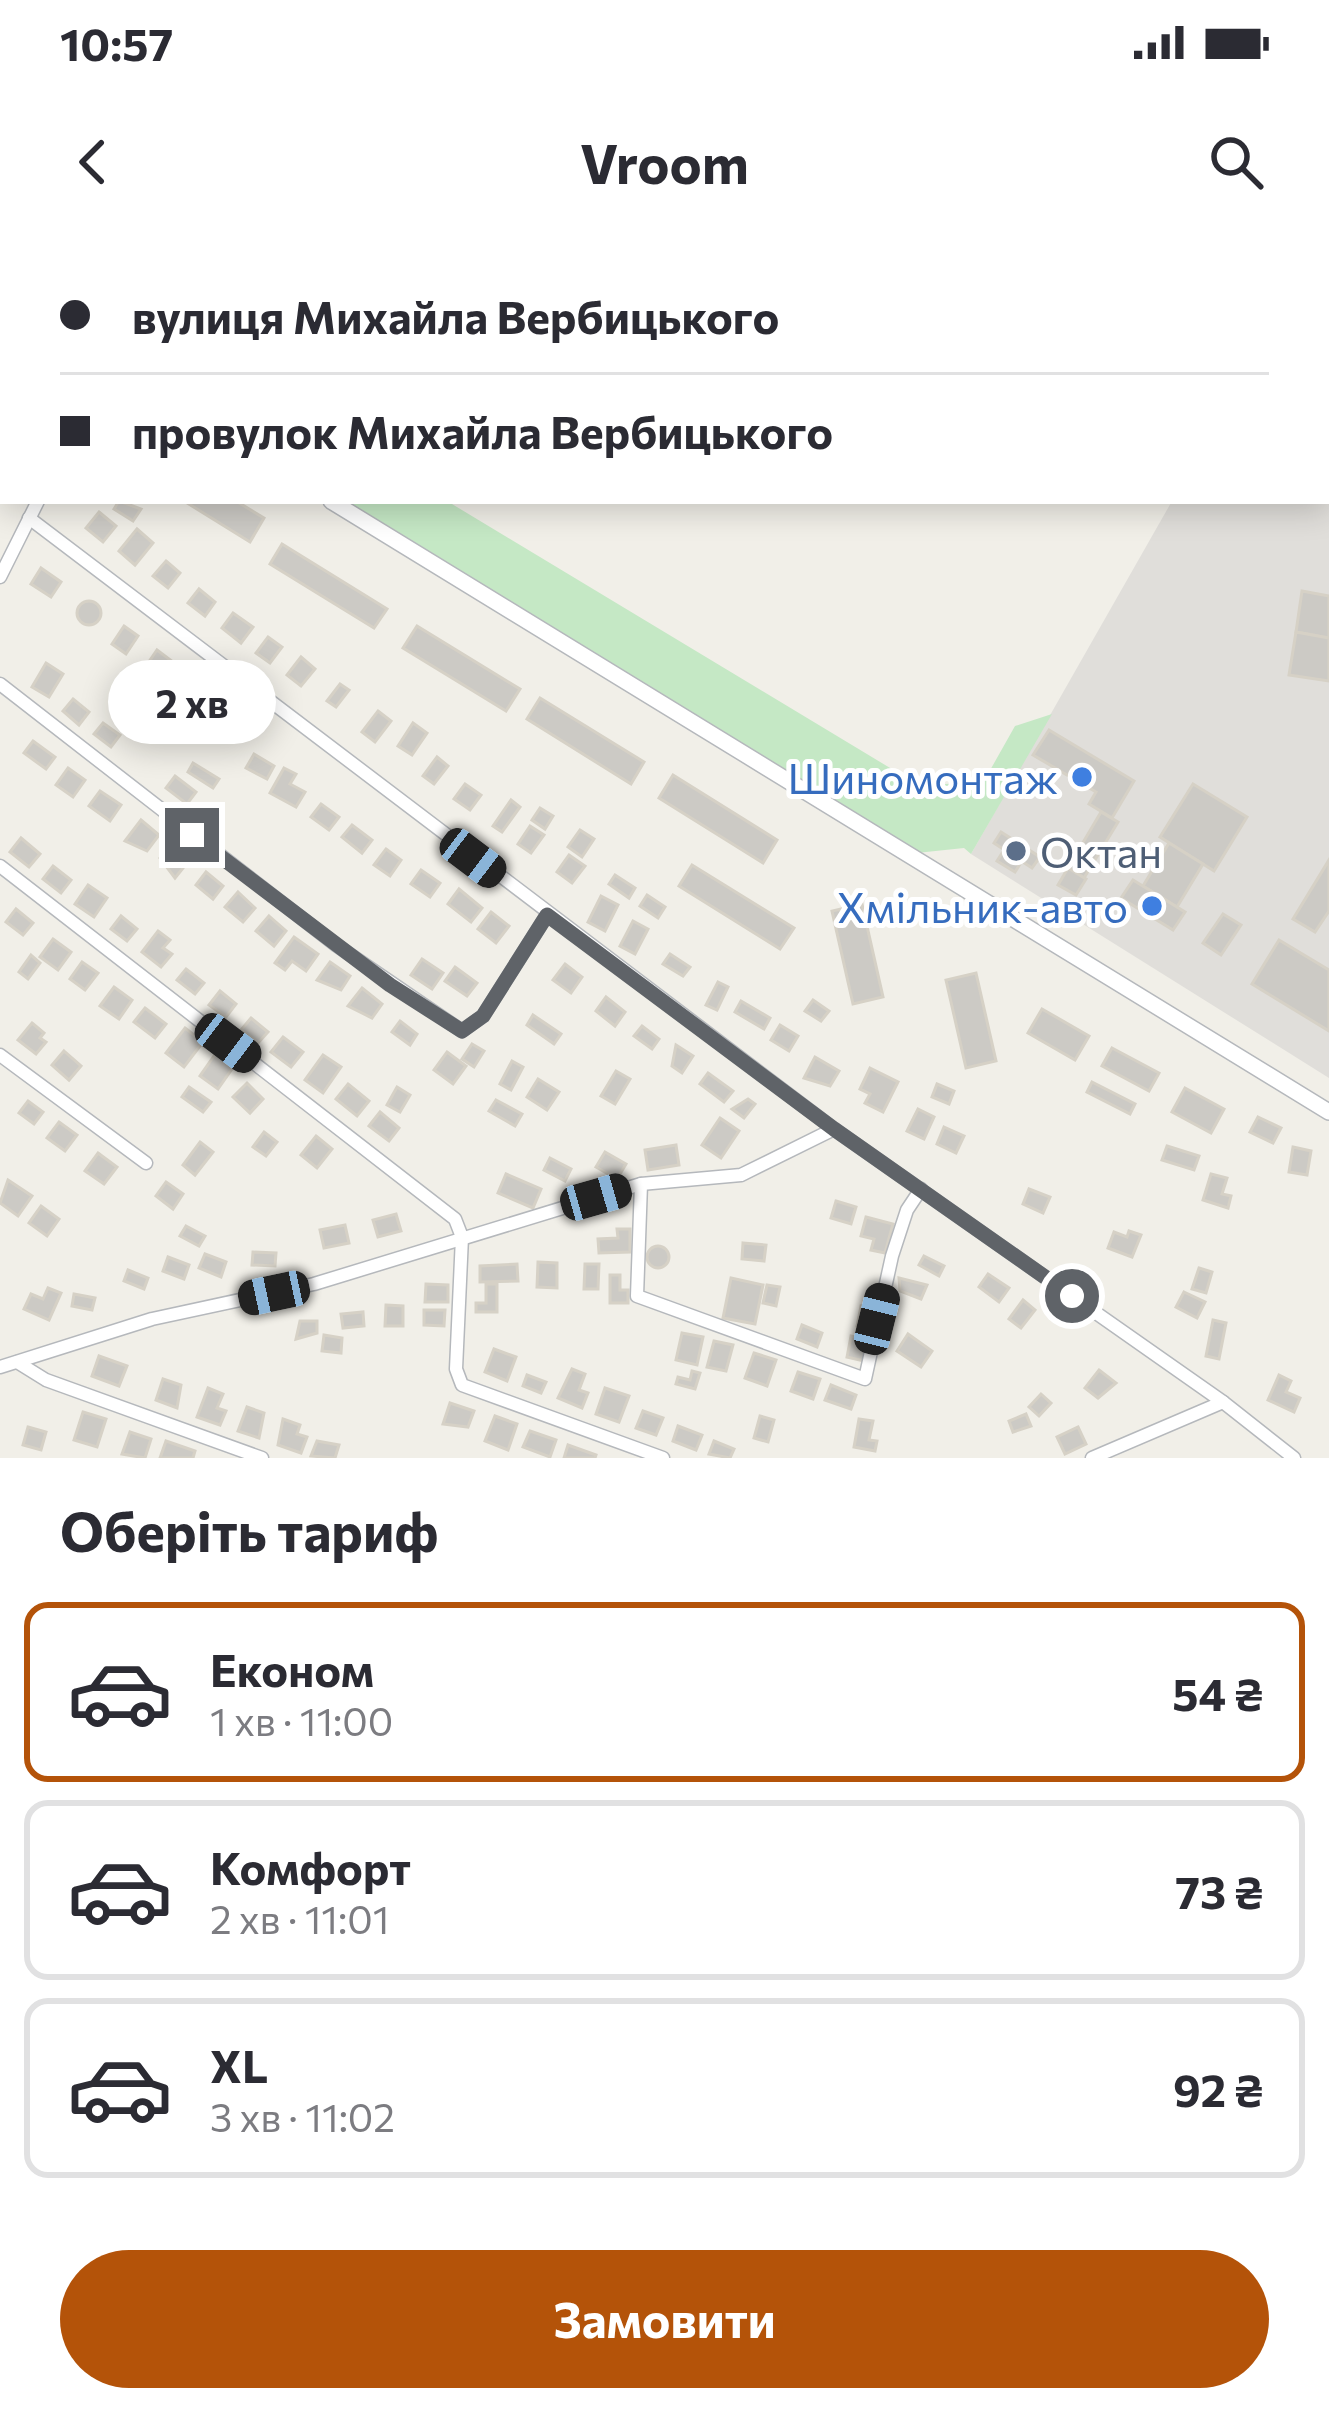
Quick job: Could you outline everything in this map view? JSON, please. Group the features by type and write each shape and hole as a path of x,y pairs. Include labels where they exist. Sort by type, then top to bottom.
{"street":[{"path":"0,577 36,504"},
{"path":"336,504 1329,1112"},
{"path":"29,518 834,1129 1223,1402 1294,1458"},
{"path":"0,684 336,945 462,1031 483,1016 547,915"},
{"path":"0,866 455,1219 462,1238 456,1369 462,1384 663,1458"},
{"path":"0,1055 146,1163"},
{"path":"0,1366 152,1319 314,1285 640,1184 741,1175 834,1129"},
{"path":"640,1184 637,1296 865,1379 892,1256 907,1210 922,1189"},
{"path":"16,1362 46,1380 262,1458"},
{"path":"1092,1458 1223,1402"}],"shaded area":[{"path":"1170,504 1329,504 1329,1078 971,854"}],"green space":[{"path":"336,504 452,504 920,786 984,781 1015,726 1052,714 971,854 964,848 907,854"}],"building":[{"path":"127,504 141,509 133,521 114,509"},
{"path":"189,504 241,504 264,518 250,542"},
{"path":"99,512 116,526 103,542 86,528"},
{"path":"137,529 153,543 135,565 119,551"},
{"path":"282,544 387,609 374,628 270,564"},
{"path":"166,561 180,573 168,588 153,576"},
{"path":"41,568 61,582 51,597 31,584"},
{"path":"199,589 215,602 205,616 188,603"},
{"path":"1302,591 1329,596 1329,638 1296,632"},
{"path":"89,601 98,604 98,622 89,625 80,622 77,613 80,604"},
{"path":"233,613 253,627 241,643 222,628"},
{"path":"124,626 138,636 126,654 112,644"},
{"path":"417,626 520,689 506,711 403,648"},
{"path":"1296,632 1329,638 1329,681 1289,675"},
{"path":"268,637 282,647 270,663 256,653"},
{"path":"157,650 173,662 162,677 146,666"},
{"path":"301,657 315,669 301,686 287,675"},
{"path":"46,663 63,674 49,697 32,687"},
{"path":"195,683 211,691 198,714 182,705"},
{"path":"340,684 349,690 336,707 327,701"},
{"path":"540,698 644,762 631,784 527,719"},
{"path":"73,699 89,712 79,725 63,711"},
{"path":"378,711 391,721 375,742 362,732"},
{"path":"219,713 236,725 224,741 207,729"},
{"path":"103,723 120,735 111,747 94,734"},
{"path":"413,723 427,733 412,755 398,746"},
{"path":"1049,730 1134,781 1112,818 1089,804 1096,792 1033,755"},
{"path":"33,741 55,757 46,769 24,753"},
{"path":"254,754 274,766 267,779 246,768"},
{"path":"437,757 448,766 434,784 423,776"},
{"path":"193,763 219,779 213,788 188,772"},
{"path":"68,768 85,780 73,797 56,785"},
{"path":"284,768 296,774 290,784 305,792 296,807 270,793"},
{"path":"673,775 777,840 763,863 659,798"},
{"path":"175,776 196,792 187,804 166,788"},
{"path":"465,784 481,795 470,810 454,799"},
{"path":"1193,784 1247,817 1214,871 1160,837"},
{"path":"100,791 121,805 110,821 89,806"},
{"path":"511,800 520,807 502,832 493,826"},
{"path":"321,804 339,817 329,830 311,817"},
{"path":"540,808 553,816 545,829 532,820"},
{"path":"1101,812 1118,822 1084,878 1068,868"},
{"path":"141,820 159,835 147,851 125,841"},
{"path":"352,825 372,840 362,853 342,837"},
{"path":"530,826 544,835 531,853 518,844"},
{"path":"580,830 594,839 582,857 568,847"},
{"path":"1001,832 1040,857 1032,868 994,843"},
{"path":"21,838 40,854 29,867 10,852"},
{"path":"1169,843 1203,864 1177,907 1143,886"},
{"path":"172,844 191,858 175,878 160,858"},
{"path":"386,849 401,860 390,876 374,865"},
{"path":"1004,850 1022,861 1015,872 997,861"},
{"path":"569,855 585,866 572,883 557,872"},
{"path":"1329,860 1329,911 1315,932 1293,919"},
{"path":"692,865 794,928 780,949 679,886"},
{"path":"53,866 71,880 61,893 43,879"},
{"path":"1068,868 1086,879 1076,895 1058,885"},
{"path":"421,870 440,883 430,897 411,884"},
{"path":"206,872 223,886 213,899 196,885"},
{"path":"615,875 635,888 629,898 609,884"},
{"path":"1133,880 1185,912 1173,930 1121,898"},
{"path":"88,885 107,898 94,917 75,904"},
{"path":"459,889 482,908 471,922 448,904"},
{"path":"238,892 255,908 243,922 225,907"},
{"path":"647,895 665,907 658,918 640,906"},
{"path":"601,896 618,905 605,931 588,922"},
{"path":"862,904 883,997 853,1004 832,911"},
{"path":"16,909 33,923 23,935 6,922"},
{"path":"491,912 509,926 496,943 478,929"},
{"path":"1223,914 1241,925 1221,955 1203,943"},
{"path":"121,916 137,929 127,941 111,929"},
{"path":"269,916 286,931 274,946 256,931"},
{"path":"633,921 648,929 635,954 620,946"},
{"path":"158,931 170,940 163,948 172,954 161,967 142,952"},
{"path":"294,937 318,954 306,971 292,961 285,970 275,963"},
{"path":"53,939 71,952 58,970 40,957"},
{"path":"1279,940 1329,970 1329,1031 1252,984"},
{"path":"670,954 690,967 683,976 663,964"},
{"path":"31,955 40,963 28,979 19,972"},
{"path":"422,959 443,973 432,989 411,975"},
{"path":"82,962 98,973 85,990 70,979"},
{"path":"330,962 350,976 341,990 317,980"},
{"path":"565,964 582,977 571,993 553,980"},
{"path":"455,967 477,983 467,996 445,981"},
{"path":"186,969 204,983 195,994 177,980"},
{"path":"976,973 996,1061 966,1068 946,980"},
{"path":"718,982 728,987 717,1010 706,1005"},
{"path":"114,987 132,1000 119,1019 100,1006"},
{"path":"362,988 382,1004 372,1018 348,1006"},
{"path":"220,991 236,1004 226,1017 209,1005"},
{"path":"606,997 625,1012 615,1026 596,1011"},
{"path":"813,1000 829,1011 821,1021 805,1011"},
{"path":"741,1001 770,1018 764,1029 735,1012"},
{"path":"145,1008 166,1024 155,1038 134,1022"},
{"path":"1042,1009 1089,1036 1075,1060 1028,1033"},
{"path":"533,1015 561,1034 554,1044 527,1025"},
{"path":"251,1018 268,1032 258,1043 241,1030"},
{"path":"400,1021 417,1034 410,1045 392,1032"},
{"path":"32,1023 44,1033 40,1038 46,1042 36,1054 18,1040"},
{"path":"780,1025 798,1036 789,1051 771,1040"},
{"path":"642,1026 659,1039 652,1049 634,1036"},
{"path":"185,1028 203,1042 184,1067 166,1053"},
{"path":"283,1037 303,1052 291,1067 271,1052"},
{"path":"472,1044 484,1051 474,1067 462,1059"},
{"path":"676,1045 693,1056 682,1073 672,1066"},
{"path":"1112,1048 1159,1073 1149,1091 1102,1066"},
{"path":"64,1051 81,1066 69,1080 52,1065"},
{"path":"447,1052 466,1066 453,1084 434,1070"},
{"path":"216,1053 234,1066 218,1089 200,1076"},
{"path":"323,1055 341,1067 323,1093 305,1080"},
{"path":"815,1057 839,1071 830,1086 804,1078"},
{"path":"512,1061 523,1067 511,1090 500,1084"},
{"path":"870,1068 898,1082 883,1112 865,1103 870,1094 860,1089"},
{"path":"616,1071 630,1079 615,1104 601,1096"},
{"path":"708,1073 733,1091 724,1102 700,1084"},
{"path":"538,1079 559,1092 547,1110 527,1097"},
{"path":"1092,1082 1135,1104 1130,1114 1087,1092"},
{"path":"247,1083 263,1099 250,1113 233,1097"},
{"path":"348,1084 369,1101 357,1116 336,1099"},
{"path":"937,1084 954,1091 949,1104 932,1097"},
{"path":"189,1087 211,1102 203,1112 182,1097"},
{"path":"397,1087 410,1095 400,1112 387,1105"},
{"path":"1185,1088 1224,1109 1211,1133 1172,1112"},
{"path":"748,1099 755,1104 744,1118 732,1109"},
{"path":"496,1100 522,1114 515,1126 489,1111"},
{"path":"28,1101 43,1112 34,1124 19,1113"},
{"path":"918,1109 934,1117 924,1139 907,1131"},
{"path":"380,1112 399,1128 389,1141 369,1126"},
{"path":"1258,1117 1281,1128 1273,1143 1250,1132"},
{"path":"720,1118 739,1131 721,1158 702,1145"},
{"path":"59,1122 77,1135 65,1151 47,1138"},
{"path":"944,1127 964,1136 956,1153 937,1144"},
{"path":"264,1132 277,1142 266,1156 253,1147"},
{"path":"316,1136 332,1149 317,1168 301,1155"},
{"path":"200,1142 213,1152 195,1175 183,1165"},
{"path":"676,1145 679,1165 648,1170 645,1150"},
{"path":"1167,1146 1199,1156 1194,1170 1162,1160"},
{"path":"1293,1147 1311,1151 1307,1175 1289,1172"},
{"path":"605,1152 626,1164 617,1179 596,1167"},
{"path":"98,1153 117,1167 104,1184 85,1171"},
{"path":"550,1158 571,1169 565,1181 544,1170"},
{"path":"506,1174 541,1189 533,1208 498,1193"},
{"path":"1211,1174 1227,1178 1222,1194 1231,1196 1228,1208 1203,1200"},
{"path":"8,1180 32,1196 18,1216 0,1203"},
{"path":"166,1182 183,1194 173,1209 156,1196"},
{"path":"1029,1189 1050,1197 1043,1213 1023,1204"},
{"path":"836,1201 856,1207 851,1224 831,1218"},
{"path":"41,1206 59,1219 47,1236 29,1223"},
{"path":"396,1214 401,1231 378,1237 373,1220"},
{"path":"866,1217 893,1224 885,1253 871,1250 874,1239 861,1236"},
{"path":"345,1225 349,1243 324,1248 320,1230"},
{"path":"186,1226 205,1236 199,1246 180,1236"},
{"path":"617,1229 630,1229 630,1252 599,1253 598,1239 618,1238"},
{"path":"1129,1231 1141,1235 1132,1257 1108,1248 1114,1232 1127,1237"},
{"path":"743,1243 766,1245 764,1261 742,1259"},
{"path":"658,1246 669,1257 658,1268 647,1257"},
{"path":"253,1252 276,1253 275,1266 252,1265"},
{"path":"205,1254 226,1262 221,1277 199,1268"},
{"path":"924,1256 944,1266 939,1276 919,1265"},
{"path":"168,1257 189,1265 184,1279 163,1271"},
{"path":"538,1262 557,1263 557,1288 537,1287"},
{"path":"517,1264 518,1281 480,1282 480,1266"},
{"path":"585,1264 599,1264 598,1289 584,1289"},
{"path":"1199,1268 1212,1272 1206,1293 1192,1289"},
{"path":"128,1270 148,1278 144,1289 124,1281"},
{"path":"988,1274 1009,1288 999,1302 979,1287"},
{"path":"610,1275 620,1275 620,1290 628,1290 628,1303 610,1303"},
{"path":"731,1278 763,1285 755,1324 723,1318"},
{"path":"899,1278 927,1285 921,1299 900,1291"},
{"path":"426,1284 448,1285 448,1302 425,1302"},
{"path":"486,1284 497,1284 497,1312 476,1312 476,1303 486,1303"},
{"path":"767,1285 780,1287 776,1306 763,1303"},
{"path":"48,1288 61,1293 49,1320 24,1309 31,1294 43,1299"},
{"path":"1184,1292 1205,1302 1197,1318 1176,1307"},
{"path":"74,1294 95,1298 92,1310 72,1306"},
{"path":"1023,1300 1035,1310 1021,1328 1009,1319"},
{"path":"386,1305 403,1306 403,1326 385,1326"},
{"path":"861,1306 873,1309 868,1328 857,1326"},
{"path":"424,1310 445,1310 444,1326 424,1325"},
{"path":"363,1312 364,1326 343,1328 341,1314"},
{"path":"1213,1320 1226,1323 1219,1359 1206,1356"},
{"path":"300,1321 317,1321 317,1333 296,1339"},
{"path":"802,1325 822,1333 817,1347 797,1339"},
{"path":"682,1333 703,1337 697,1365 676,1360"},
{"path":"908,1334 932,1351 921,1367 897,1351"},
{"path":"324,1335 342,1338 341,1353 322,1351"},
{"path":"851,1336 868,1340 864,1361 847,1357"},
{"path":"714,1341 733,1345 726,1371 707,1367"},
{"path":"494,1349 516,1357 507,1381 485,1372"},
{"path":"754,1353 776,1360 767,1386 745,1378"},
{"path":"99,1356 127,1366 119,1386 92,1376"},
{"path":"572,1369 585,1374 579,1390 588,1393 582,1408 558,1398"},
{"path":"1099,1370 1116,1383 1098,1398 1085,1388"},
{"path":"692,1371 700,1373 695,1389 676,1384 678,1377 690,1380"},
{"path":"798,1372 820,1379 813,1399 791,1391"},
{"path":"527,1375 546,1382 541,1393 523,1386"},
{"path":"1279,1375 1291,1381 1286,1392 1300,1398 1294,1412 1268,1400"},
{"path":"163,1379 181,1385 177,1408 156,1400"},
{"path":"831,1385 856,1395 851,1409 825,1400"},
{"path":"208,1388 223,1394 217,1408 226,1411 220,1425 197,1417"},
{"path":"605,1388 629,1396 619,1422 596,1414"},
{"path":"1041,1394 1051,1403 1039,1416 1029,1407"},
{"path":"450,1403 474,1411 468,1427 443,1424"},
{"path":"247,1407 264,1413 259,1438 238,1431"},
{"path":"643,1411 663,1418 656,1435 636,1428"},
{"path":"83,1412 106,1419 97,1447 74,1440"},
{"path":"1026,1414 1031,1426 1013,1432 1009,1421"},
{"path":"495,1416 517,1424 508,1450 485,1441"},
{"path":"760,1416 774,1420 768,1442 754,1438"},
{"path":"283,1419 300,1425 297,1434 307,1437 301,1453 278,1445"},
{"path":"859,1419 873,1421 869,1440 877,1441 875,1451 854,1447"},
{"path":"678,1426 702,1435 696,1450 673,1441"},
{"path":"28,1427 46,1432 41,1450 23,1445"},
{"path":"1078,1427 1086,1444 1065,1454 1057,1437"},
{"path":"530,1431 556,1440 550,1457 523,1447"},
{"path":"130,1432 151,1439 145,1458 122,1454"},
{"path":"166,1441 195,1451 193,1458 160,1458"},
{"path":"317,1441 339,1445 335,1458 311,1456"},
{"path":"714,1441 734,1449 730,1458 709,1454"},
{"path":"568,1445 596,1455 595,1458 564,1458"}],"place":[{"name":"Шиномонтаж","path":"1082,777"},
{"name":"Октан","path":"1016,851"},
{"name":"Хмільник-авто","path":"1152,906"}],"route":[{"path":"192,835 438,1020 462,1031 483,1016 547,915 834,1129 1072,1296"}]}
